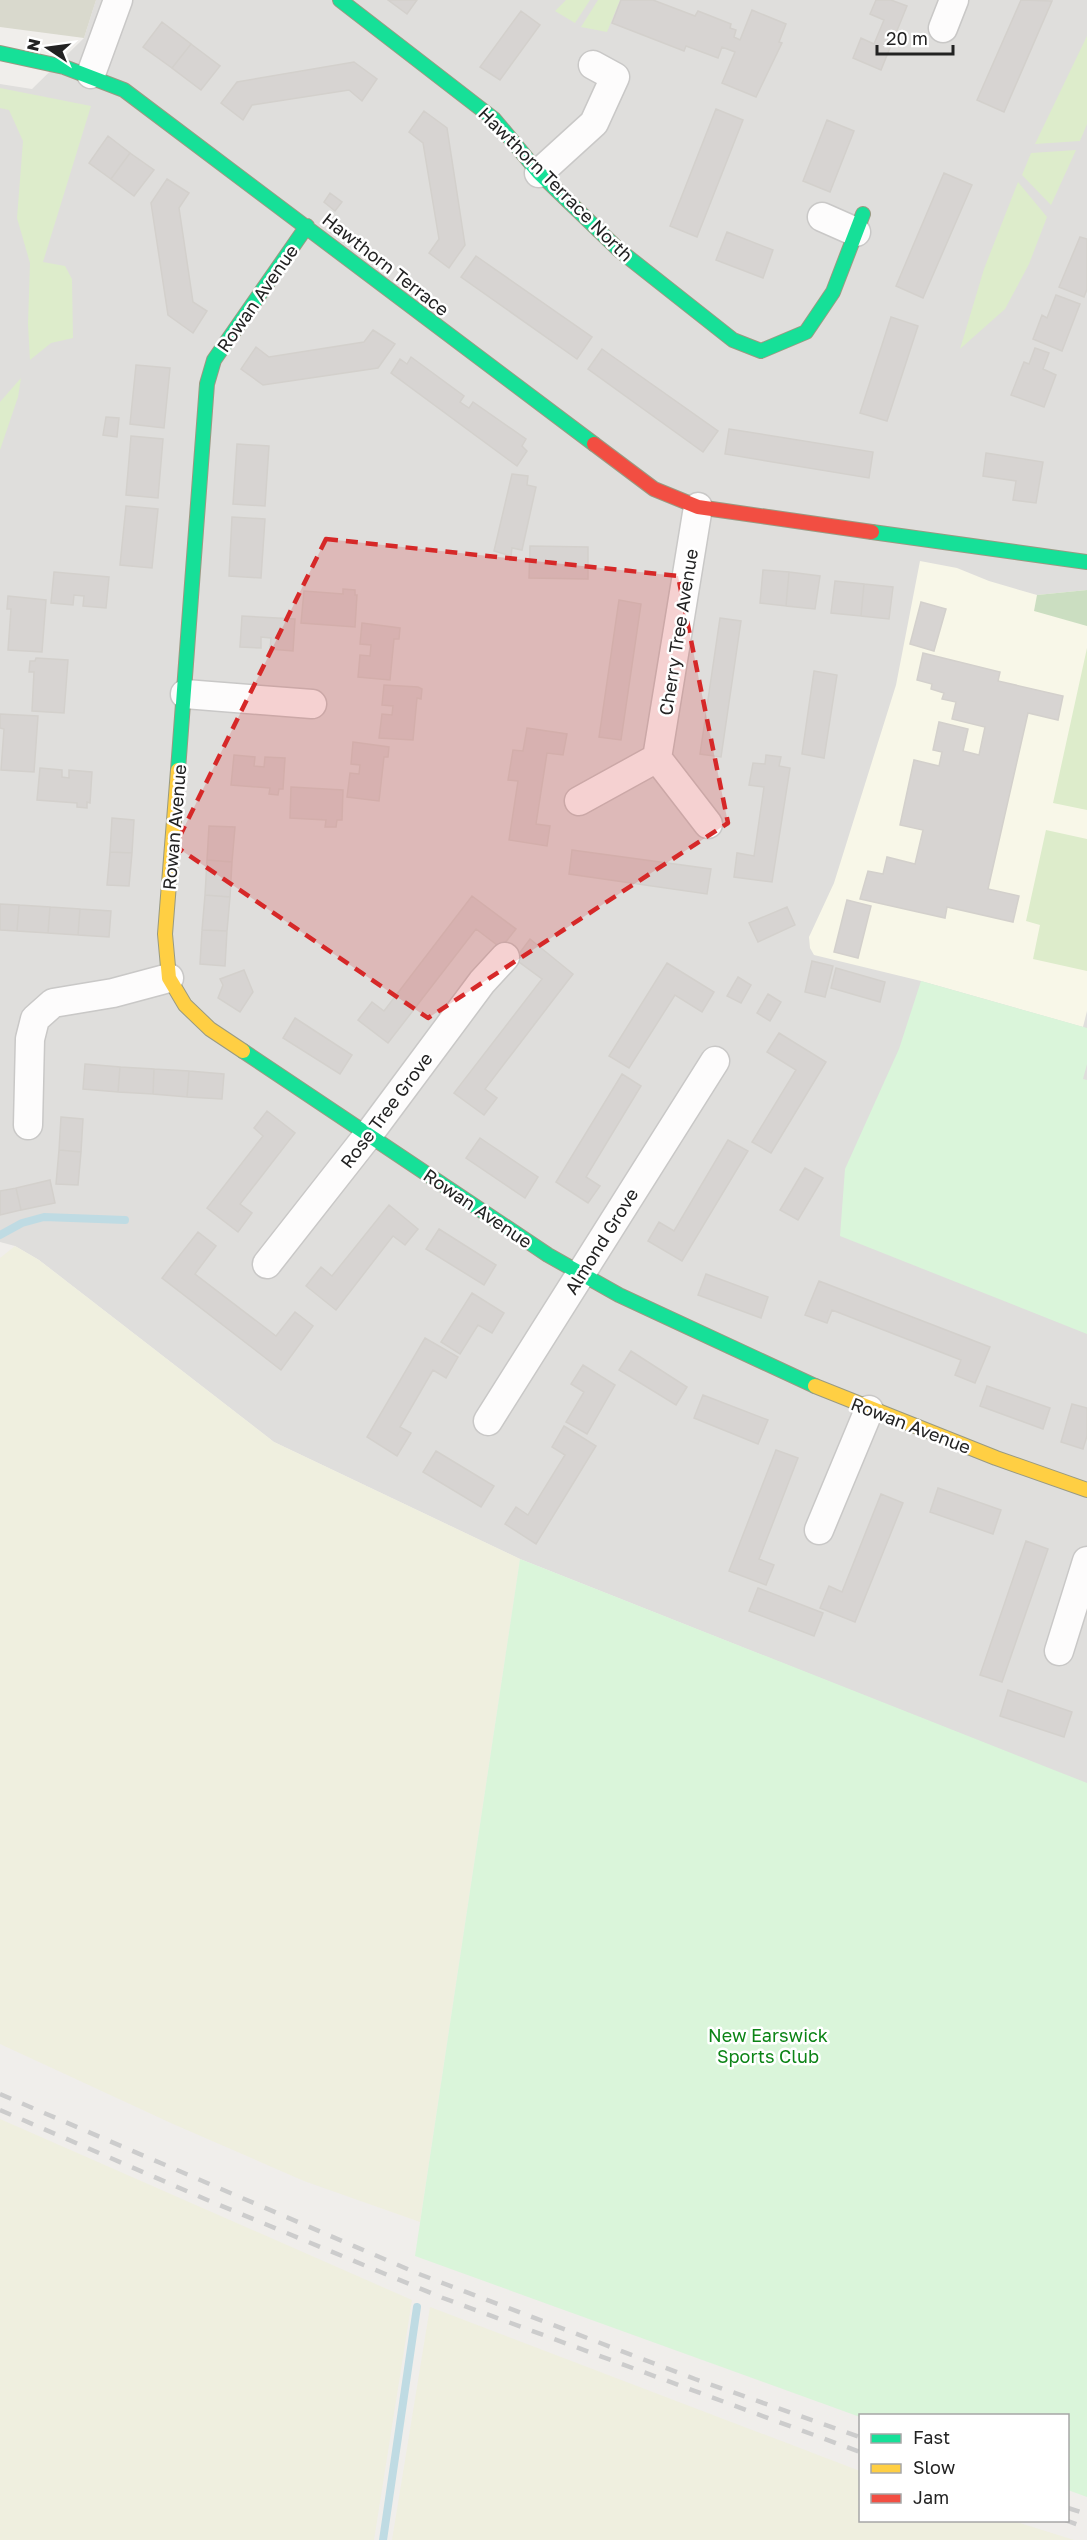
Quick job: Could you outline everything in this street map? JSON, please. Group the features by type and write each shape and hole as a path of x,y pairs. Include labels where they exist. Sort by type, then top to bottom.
{"street":[{"path":"92,74 118,0"},
{"name":"Hawthorn Terrace North","path":"340,0 494,119 539,173 619,250 733,340 761,351 806,332 833,292 860,223 822,217"},
{"path":"942,28 954,0"},
{"name":"Hawthorn Terrace","path":"0,53 35,58 92,74 124,90 307,226 502,377 654,489 698,507 1087,562"},
{"path":"539,173 594,123 615,77 593,65"},
{"name":"Rowan Avenue","path":"307,226 214,360 207,384 165,934 170,978 185,1005 210,1029 539,1249 619,1295 760,1363 869,1410 1087,1490"},
{"name":"Cherry Tree Avenue","path":"657,758 698,507"},
{"path":"185,694 312,704"},
{"path":"579,801 657,758 708,824"},
{"name":"Rose Tree Grove","path":"267,1264 369,1134 482,982 505,957"},
{"path":"28,1125 30,1039 35,1019 53,1003 113,993 170,978"},
{"name":"Almond Grove","path":"488,1421 715,1061"},
{"path":"819,1530 869,1410"},
{"path":"1059,1651 1087,1561"}],"highlighted area":[{"path":"326,539 678,576 728,823 428,1018 175,846"}],"shaded area":[{"path":"0,0 96,0 84,38 0,27"},
{"path":"96,0 1087,0 1087,1784 520,1559 274,1442 39,1260 15,1246 0,1242 0,84 32,89 84,38"},
{"path":"920,561 957,568 989,581 1037,595 1087,590 1087,1011 1083,1027 921,981 814,955 810,948 809,937 834,883 896,685"}],"green space":[{"path":"566,0 590,0 575,23 555,11"},
{"path":"598,0 620,0 607,32 581,27"},
{"path":"1087,36 1087,124 1080,141 1035,144"},
{"path":"0,88 91,106 43,262 65,266 72,279 73,338 51,343 30,360 28,324 30,263 17,218 23,141 9,110 0,108"},
{"path":"1076,150 1051,205 1022,175 1031,153"},
{"path":"1018,182 1047,217 1029,264 1005,309 960,349 984,269"},
{"path":"21,378 18,397 0,450 0,402"},
{"path":"1087,590 1087,626 1034,611 1037,595"},
{"path":"1087,648 1087,810 1053,803"},
{"path":"1046,830 1087,839 1087,971 1033,959 1040,925 1026,921"},
{"path":"921,981 1087,1028 1087,1064 1083,1079 1087,1080 1087,1334 840,1236 845,1169 899,1049"},
{"path":"15,1246 39,1260 274,1442 520,1559 420,2222 304,2181 173,2124 0,2044 0,1258"},
{"name":"New Earswick Sports Club","path":"520,1559 1087,1783 1087,2497 1069,2490 1069,2414 859,2414 859,2417 415,2256"},
{"path":"0,2119 412,2300 374,2540 0,2540"},
{"path":"430,2307 859,2471 859,2522 1017,2522 1074,2540 392,2540"}],"building":[{"path":"388,0 417,0 407,14"},
{"path":"621,0 653,0 695,16 698,11 731,24 730,28 736,30 734,37 740,40 752,10 786,24 779,42 782,43 756,97 722,83 735,52 722,47 718,58 686,46 684,51 612,23"},
{"path":"876,0 891,0 907,6 881,70 853,58 861,38 874,44 884,20 870,14"},
{"path":"1021,0 1052,1 1004,112 977,100"},
{"path":"521,11 540,25 500,80 480,67"},
{"path":"162,22 191,44 172,68 143,47"},
{"path":"191,44 220,66 201,90 172,68"},
{"path":"354,62 377,79 362,101 349,90 252,105 243,120 221,103 237,82"},
{"path":"716,109 743,120 697,237 670,226"},
{"path":"424,111 447,128 465,245 449,268 429,253 439,239 423,143 409,132"},
{"path":"827,120 854,131 830,192 803,181"},
{"path":"108,136 130,153 111,179 89,163"},
{"path":"130,153 154,170 134,196 111,179"},
{"path":"944,173 972,185 923,298 896,286"},
{"path":"167,179 189,193 179,208 193,302 207,311 193,333 168,315 151,203"},
{"path":"330,193 342,202 335,211 324,202"},
{"path":"727,232 773,250 763,278 716,260"},
{"path":"1080,237 1087,239 1087,289 1084,297 1059,287"},
{"path":"476,256 592,337 577,359 461,277"},
{"path":"1056,295 1080,304 1062,351 1033,339 1042,315 1047,318"},
{"path":"891,317 918,326 887,421 860,413"},
{"path":"373,330 395,344 378,368 263,385 241,369 256,347 269,357 364,342"},
{"path":"1035,348 1049,353 1043,369 1056,375 1044,407 1011,395 1024,362 1029,364"},
{"path":"602,349 718,431 703,452 588,369"},
{"path":"411,357 464,396 460,402 469,408 473,402 526,439 522,446 527,451 517,466 391,373 400,359 407,364"},
{"path":"136,365 170,368 164,428 130,424"},
{"path":"106,417 119,418 117,437 103,435"},
{"path":"729,429 873,452 869,478 725,454"},
{"path":"131,436 163,439 158,498 126,495"},
{"path":"237,444 269,446 265,506 233,504"},
{"path":"986,453 1043,462 1036,503 1013,500 1016,481 983,476"},
{"path":"512,474 528,476 527,485 536,487 522,550 512,548 511,556 494,551"},
{"path":"126,506 158,509 152,568 120,565"},
{"path":"232,517 265,519 261,578 229,576"},
{"path":"530,546 588,547 588,579 529,578"},
{"path":"763,570 789,572 786,606 760,603"},
{"path":"54,572 109,577 106,608 83,606 84,596 74,595 73,605 51,603"},
{"path":"789,572 820,576 815,609 786,606"},
{"path":"835,581 864,584 861,616 831,613"},
{"path":"864,584 893,587 889,619 861,616"},
{"path":"343,589 355,590 355,595 357,595 355,627 301,623 304,591 343,594"},
{"path":"8,596 46,600 42,652 8,650 11,609 7,609"},
{"path":"619,600 641,604 621,740 599,737"},
{"path":"921,602 946,609 934,651 910,644"},
{"path":"242,616 295,619 293,651 270,649 271,638 261,637 261,648 240,647"},
{"path":"720,618 741,621 721,757 700,754"},
{"path":"362,623 400,628 399,639 394,639 390,680 358,677 360,655 370,656 371,645 360,644"},
{"path":"923,653 1000,672 998,681 1063,696 1058,720 1028,713 988,889 1019,896 1013,922 947,907 945,918 860,899 868,871 883,874 887,857 915,864 923,830 900,825 914,760 939,766 942,752 933,750 939,722 968,729 963,751 979,755 985,727 952,719 956,702 942,699 944,693 931,689 932,684 917,680"},
{"path":"36,658 68,660 64,713 32,711 34,672 29,672 30,661 35,661"},
{"path":"814,671 837,675 824,758 802,754"},
{"path":"384,685 422,689 421,699 417,698 413,740 379,738 382,714 392,715 393,706 382,705"},
{"path":"0,714 38,716 34,772 1,770 4,729 0,728"},
{"path":"527,728 567,734 563,755 547,753 536,824 550,826 547,846 509,840 518,781 508,780 513,750 523,751"},
{"path":"353,742 389,747 388,757 384,757 379,801 347,797 350,773 359,774 360,765 351,764"},
{"path":"234,755 255,757 254,766 264,767 265,757 285,758 283,789 279,789 278,795 269,794 270,788 231,785"},
{"path":"766,755 781,757 779,766 790,768 772,882 734,877 737,853 754,856 764,787 749,785 753,763 765,764"},
{"path":"40,768 62,770 62,777 69,778 69,770 92,772 90,803 87,802 87,808 77,807 77,803 37,800"},
{"path":"291,787 343,790 342,820 337,820 336,827 325,827 326,820 290,818"},
{"path":"112,818 134,820 132,853 110,852"},
{"path":"209,826 235,827 232,862 207,860"},
{"path":"572,850 711,869 707,894 569,874"},
{"path":"110,852 132,853 129,886 107,885"},
{"path":"207,860 232,862 230,897 205,895"},
{"path":"205,895 230,897 227,931 202,930"},
{"path":"472,896 516,929 501,948 476,929 388,1043 358,1020 372,1002 384,1011"},
{"path":"847,900 871,906 858,958 834,952"},
{"path":"0,904 19,905 17,931 0,930"},
{"path":"19,905 50,907 48,933 17,931"},
{"path":"50,907 80,909 78,935 48,933"},
{"path":"787,907 795,925 758,942 749,923"},
{"path":"80,909 111,911 109,937 78,935"},
{"path":"202,930 227,931 225,966 200,964"},
{"path":"530,939 573,974 485,1089 497,1098 484,1115 454,1093 542,979 515,959"},
{"path":"812,961 833,966 825,997 805,992"},
{"path":"667,963 714,992 702,1012 675,995 629,1068 609,1056"},
{"path":"836,968 885,982 880,1002 831,988"},
{"path":"244,970 253,992 240,1012 218,998 223,985 220,979"},
{"path":"738,977 751,985 741,1003 727,996"},
{"path":"768,994 781,1002 770,1021 757,1013"},
{"path":"295,1018 352,1055 340,1074 283,1038"},
{"path":"779,1033 826,1062 771,1153 752,1142 796,1070 767,1052"},
{"path":"85,1064 120,1067 118,1092 83,1089"},
{"path":"120,1067 154,1069 153,1094 118,1092"},
{"path":"154,1069 189,1071 187,1097 153,1094"},
{"path":"189,1071 224,1074 222,1099 187,1097"},
{"path":"622,1074 641,1086 586,1177 600,1186 588,1203 556,1182"},
{"path":"267,1111 295,1133 240,1204 252,1213 238,1232 207,1208 263,1136 254,1128"},
{"path":"61,1117 83,1119 81,1152 59,1150"},
{"path":"480,1138 538,1177 525,1198 466,1158"},
{"path":"728,1140 748,1151 682,1261 648,1241 659,1222 674,1231"},
{"path":"59,1150 81,1152 78,1185 56,1184"},
{"path":"805,1168 823,1178 798,1220 780,1210"},
{"path":"50,1180 55,1203 21,1210 16,1188"},
{"path":"16,1188 21,1210 0,1215 0,1191"},
{"path":"389,1205 418,1229 405,1245 393,1236 336,1310 306,1286 321,1267 332,1276"},
{"path":"439,1229 496,1265 484,1285 426,1249"},
{"path":"198,1232 216,1246 195,1274 276,1336 295,1312 313,1326 281,1370 162,1278"},
{"path":"706,1274 768,1297 761,1318 698,1295"},
{"path":"819,1281 990,1347 975,1383 955,1375 961,1360 832,1310 827,1323 805,1315"},
{"path":"472,1293 504,1313 492,1333 478,1325 460,1354 441,1342"},
{"path":"425,1338 458,1357 446,1378 433,1370 400,1427 411,1433 397,1456 367,1437"},
{"path":"631,1351 687,1387 676,1405 619,1370"},
{"path":"583,1365 615,1385 587,1434 566,1422 584,1392 571,1384"},
{"path":"987,1386 1050,1408 1043,1429 980,1406"},
{"path":"703,1395 768,1420 758,1444 694,1418"},
{"path":"1072,1404 1087,1408 1087,1436 1083,1449 1061,1442"},
{"path":"564,1426 596,1446 536,1544 505,1524 516,1507 528,1515 565,1455 552,1447"},
{"path":"776,1450 798,1458 759,1559 774,1565 766,1585 729,1571"},
{"path":"436,1451 494,1486 481,1507 423,1472"},
{"path":"938,1488 1001,1510 993,1534 930,1512"},
{"path":"881,1494 903,1503 855,1622 820,1608 829,1586 842,1592"},
{"path":"1026,1541 1048,1549 1002,1682 980,1675"},
{"path":"758,1588 823,1613 814,1636 749,1611"},
{"path":"1008,1690 1072,1712 1064,1737 1000,1716"}],"waterway":[{"path":"0,1235 22,1223 44,1217 125,1220"},
{"path":"383,2540 417,2307"}],"railway":[{"path":"0,2094 419,2274 695,2379 859,2437"},
{"path":"0,2110 205,2199 443,2298 859,2452"},
{"path":"1069,2508 1087,2514"},
{"path":"1069,2521 1087,2528"}],"traffic: fast":[{"path":"340,0 494,119 539,173 619,250 733,340 761,351 806,332 833,292 863,214"},
{"path":"0,53 64,67 124,90 594,444"},
{"path":"178,770 207,384 214,360 307,226"},
{"path":"872,532 1087,562"},
{"path":"243,1051 548,1255 619,1295 815,1386"}],"traffic: slow":[{"path":"178,770 165,934 169,978 185,1005 210,1029 243,1051"},
{"path":"815,1386 996,1458 1087,1490"}],"traffic: jam":[{"path":"594,444 654,489 698,507 872,532"}]}
